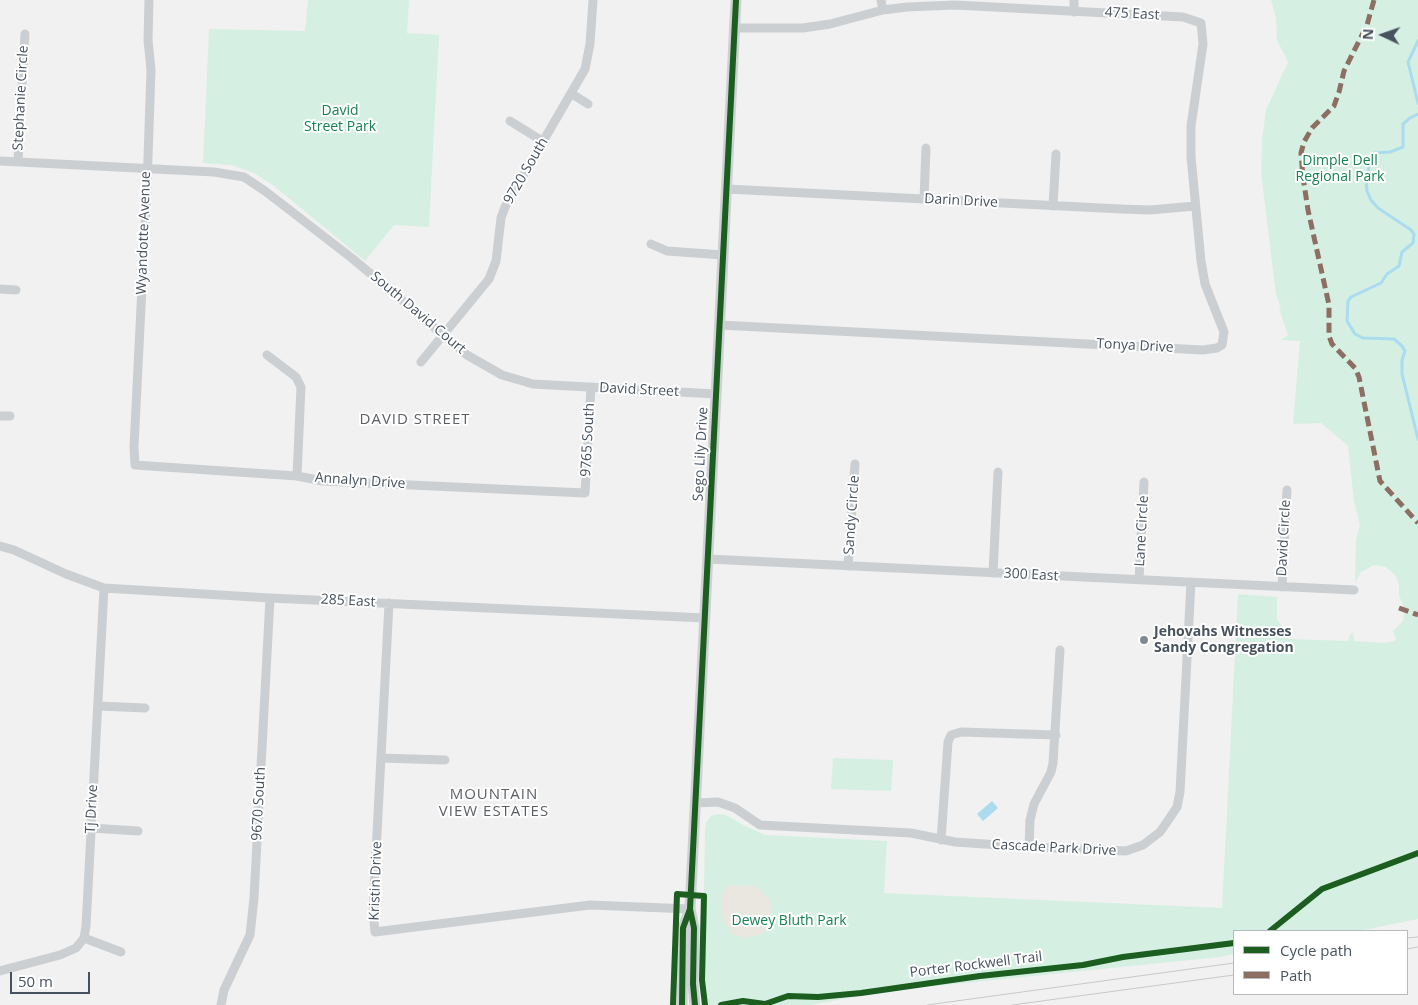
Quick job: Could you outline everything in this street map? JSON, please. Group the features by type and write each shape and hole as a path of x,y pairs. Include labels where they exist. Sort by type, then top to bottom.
{"main road":[{"name":"Sego Lily Drive","path":"695,1005 693,984 694,928 690,909 736,0"},
{"name":"Sego Lily Drive","path":"682,1005 683,928 690,909"}],"street":[{"name":"Wyandotte Avenue","path":"135,465 134,447 151,70 148,40 149,0"},
{"name":"9720 South","path":"421,362 489,279 496,261 501,218 505,207 585,69 588,57 593,0"},
{"path":"881,0 883,10"},
{"path":"1074,0 1074,12"},
{"name":"475 East","path":"735,28 803,28 830,24 883,10 954,5 1183,17 1201,23"},
{"name":"Tonya Drive","path":"720,325 1202,350 1222,345 1224,332 1205,284 1201,262 1190,142 1203,44 1201,23"},
{"name":"Stephanie Circle","path":"18,161 24,34"},
{"path":"572,94 588,104"},
{"path":"510,121 544,142"},
{"path":"924,199 926,148"},
{"path":"1053,206 1056,154"},
{"name":"South David Court","path":"0,161 214,172 244,177 265,191 352,259 467,355 485,366 510,378 533,384 591,387"},
{"name":"Darin Drive","path":"727,189 1150,210 1195,206"},
{"path":"651,244 667,251 723,255"},
{"path":"0,289 16,290"},
{"path":"267,355 296,377 301,387 297,476"},
{"name":"David Street","path":"591,387 716,394"},
{"name":"9765 South","path":"584,493 591,387"},
{"path":"0,416 10,416"},
{"name":"Sandy Circle","path":"848,566 855,464"},
{"name":"Annalyn Drive","path":"135,465 297,476 323,480 584,493"},
{"path":"993,573 998,472"},
{"name":"Lane Circle","path":"1139,580 1144,482"},
{"name":"David Circle","path":"1282,587 1287,490"},
{"name":"285 East","path":"0,546 14,550 66,574 104,588 270,598 705,618"},
{"name":"300 East","path":"708,559 1354,590"},
{"name":"Cascade Park Drive","path":"695,803 718,802 735,808 760,825 912,833 955,842 1029,847 1126,851 1143,844 1160,832 1170,820 1177,807 1180,792 1191,582"},
{"name":"Tj Drive","path":"84,938 104,588"},
{"name":"9670 South","path":"222,1005 224,990 250,935 270,598"},
{"name":"Kristin Drive","path":"389,603 373,910 374,932 590,905 690,909"},
{"path":"1029,847 1032,812 1037,796 1047,780 1054,763 1060,650"},
{"path":"98,706 146,708"},
{"path":"941,840 948,742 952,735 961,732 1056,735"},
{"path":"381,758 445,760"},
{"path":"91,828 138,830"},
{"path":"0,971 60,956 76,948 84,938 121,952"}],"green space":[{"name":"David Street Park","path":"308,0 409,0 407,33 439,35 429,227 394,225 365,261 274,186 254,173 231,165 203,163 209,29 305,31"},
{"path":"1271,0 1418,0 1418,919 1364,930 1233,930 1233,954 1220,957 886,991 811,1005 705,1005 702,990 705,832 706,823 711,816 718,814 726,815 765,835 887,841 884,893 1222,908 1238,594 1277,597 1277,619 1282,627 1287,630 1288,639 1348,641 1350,634 1353,633 1354,641 1381,643 1396,640 1393,631 1403,621 1405,610 1399,595 1399,584 1396,576 1386,567 1374,565 1361,572 1355,583 1356,539 1360,525 1354,502 1348,446 1321,423 1293,424 1300,341 1281,340 1288,335 1276,295 1261,172 1262,140 1266,110 1288,62 1277,40 1276,18"},
{"path":"833,758 893,760 891,791 831,789"}],"sand":[{"path":"729,885 752,886 759,889 769,898 772,917 767,929 762,934 745,938 730,933 721,914 722,893"}],"water":[{"path":"992,801 998,808 983,821 977,814"}],"waterway":[{"path":"1418,41 1408,62 1418,103"},
{"path":"1418,114 1403,124 1403,147 1390,152 1375,153 1372,156 1366,180 1367,191 1371,200 1378,208 1411,230 1414,234 1413,243 1402,252 1399,266 1387,274 1381,283 1351,297 1348,301 1347,321 1355,334 1363,338 1394,339 1402,346 1405,351 1402,360 1402,374 1418,439"}],"tram line":[{"path":"1408,938 1418,937"},
{"path":"1408,949 1418,947"},
{"path":"927,1005 1233,963"},
{"path":"1012,1005 1233,975"}],"marked path":[{"path":"1374,0 1367,25 1344,71 1334,106 1312,128 1304,142 1301,153 1303,177 1308,210 1329,305 1329,336 1332,344 1355,368 1359,377 1380,481 1418,523"},
{"path":"1399,608 1418,615"}],"cycle path":[{"path":"682,1005 683,928 690,909 736,0"},
{"path":"1271,930 1322,889 1418,853"},
{"path":"673,1005 677,894 704,896 702,980 705,1005"},
{"path":"690,909 694,928 693,984 695,1005"},
{"name":"Porter Rockwell Trail","path":"721,1005 743,1001 765,1004 788,996 818,997 861,993 980,976 1083,965 1123,957 1233,943"}],"place":[{"name":"Jehovahs Witnesses Sandy Congregation","path":"1144,640"}],"district":[{"name":"DAVID STREET","path":"415,420"},
{"name":"MOUNTAIN VIEW ESTATES","path":"494,804"}],"park label":[{"name":"Dimple Dell Regional Park","path":"1340,170"},
{"name":"Dewey Bluth Park","path":"789,921"}]}
